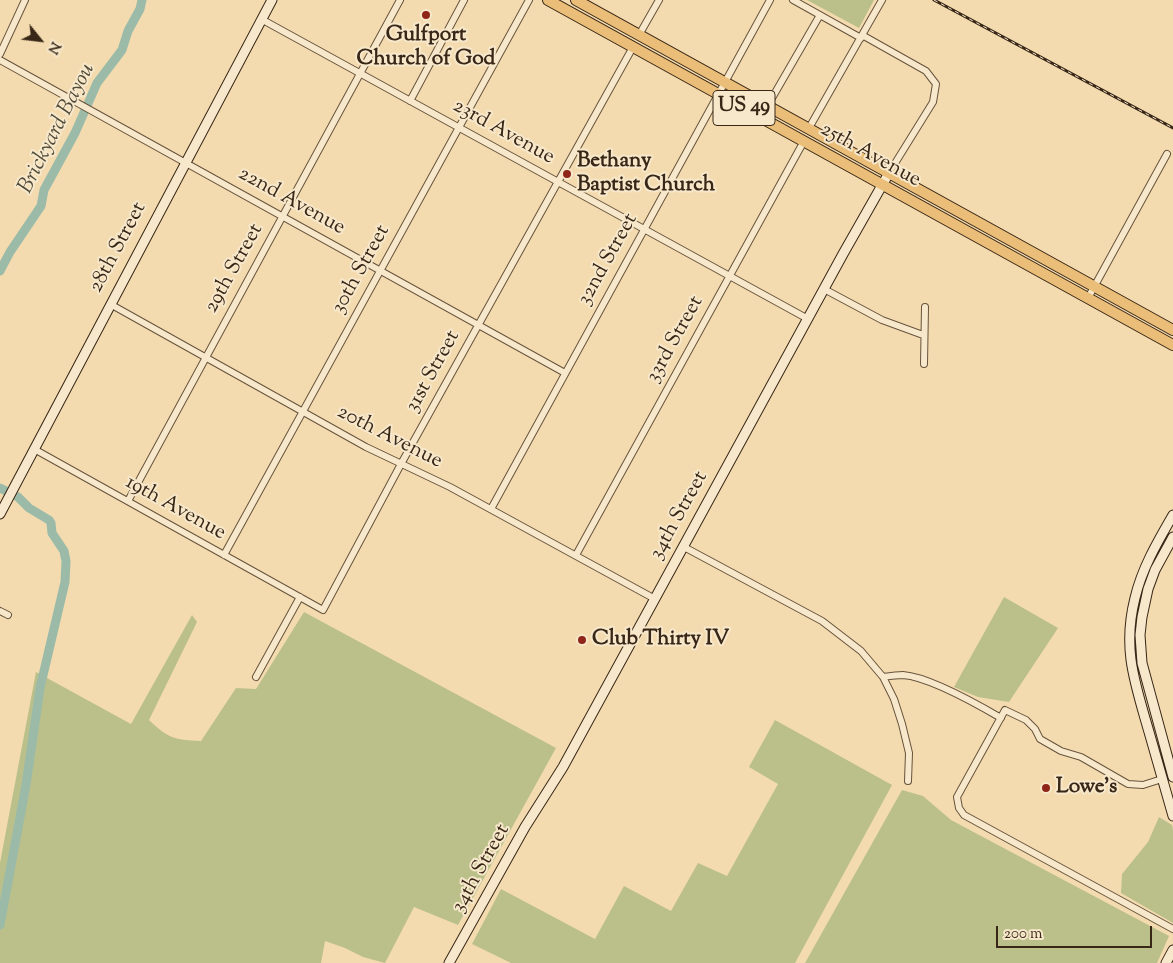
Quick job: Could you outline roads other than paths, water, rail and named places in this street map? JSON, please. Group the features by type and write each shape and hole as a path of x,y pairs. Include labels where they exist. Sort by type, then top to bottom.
{"main road":[{"name":"25th Avenue","path":"548,0 1173,346"},
{"name":"25th Avenue","path":"576,0 1170,328"},
{"path":"1160,338 1170,328"}],"street":[{"path":"0,54 25,0"},
{"name":"28th Street","path":"2,508 272,0"},
{"name":"29th Street","path":"128,501 400,0"},
{"path":"410,101 464,0"},
{"name":"30th Street","path":"224,555 529,0"},
{"path":"639,35 659,0"},
{"name":"32nd Street","path":"491,509 770,0"},
{"path":"793,0 862,36"},
{"path":"809,128 882,0"},
{"path":"768,106 820,15"},
{"name":"23rd Avenue","path":"261,19 808,319"},
{"name":"34th Street","path":"449,963 520,835 563,768 824,289 883,184 933,102 936,84 926,71 862,36"},
{"name":"31st Street","path":"300,597 323,610 401,464 633,47"},
{"name":"22nd Avenue","path":"0,60 566,373"},
{"name":"33rd Street","path":"576,555 804,141"},
{"path":"1088,298 1167,154"},
{"path":"824,289 882,320 923,335"},
{"name":"20th Avenue","path":"110,304 303,412 491,509 655,599"},
{"path":"924,364 923,335 925,307"},
{"name":"19th Avenue","path":"34,449 300,597"},
{"path":"1173,515 1141,577 1132,611 1130,636 1130,665 1173,816"},
{"path":"1173,537 1148,589 1140,635 1142,663 1173,777"},
{"path":"684,547 822,621 856,646 883,677 902,724 909,753 908,781"},
{"path":"256,676 300,597"},
{"path":"0,611 8,615"},
{"path":"883,677 903,675 923,679 1001,718"},
{"path":"1162,779 1143,785 1128,784 1081,758 1061,751 1040,739 1035,729 1026,720 1005,710 957,797 959,808 964,815 1173,929"},
{"path":"1166,963 1173,950"}],"waterway":[{"name":"Brickyard Bayou","path":"0,271 10,252 41,206 44,190 75,133 97,83 122,50 142,0"},
{"name":"Brickyard Bayou","path":"0,488 18,497 29,508 49,520 52,533 64,551 66,561 65,582 40,688 26,785 0,925"}],"railway":[{"path":"934,0 1173,128"}],"place":[{"name":"Gulfport Church of God","path":"426,15"},
{"name":"Bethany Baptist Church","path":"567,174"},
{"name":"Club Thirty IV","path":"582,640"},
{"name":"Lowe's","path":"1046,788"}]}
